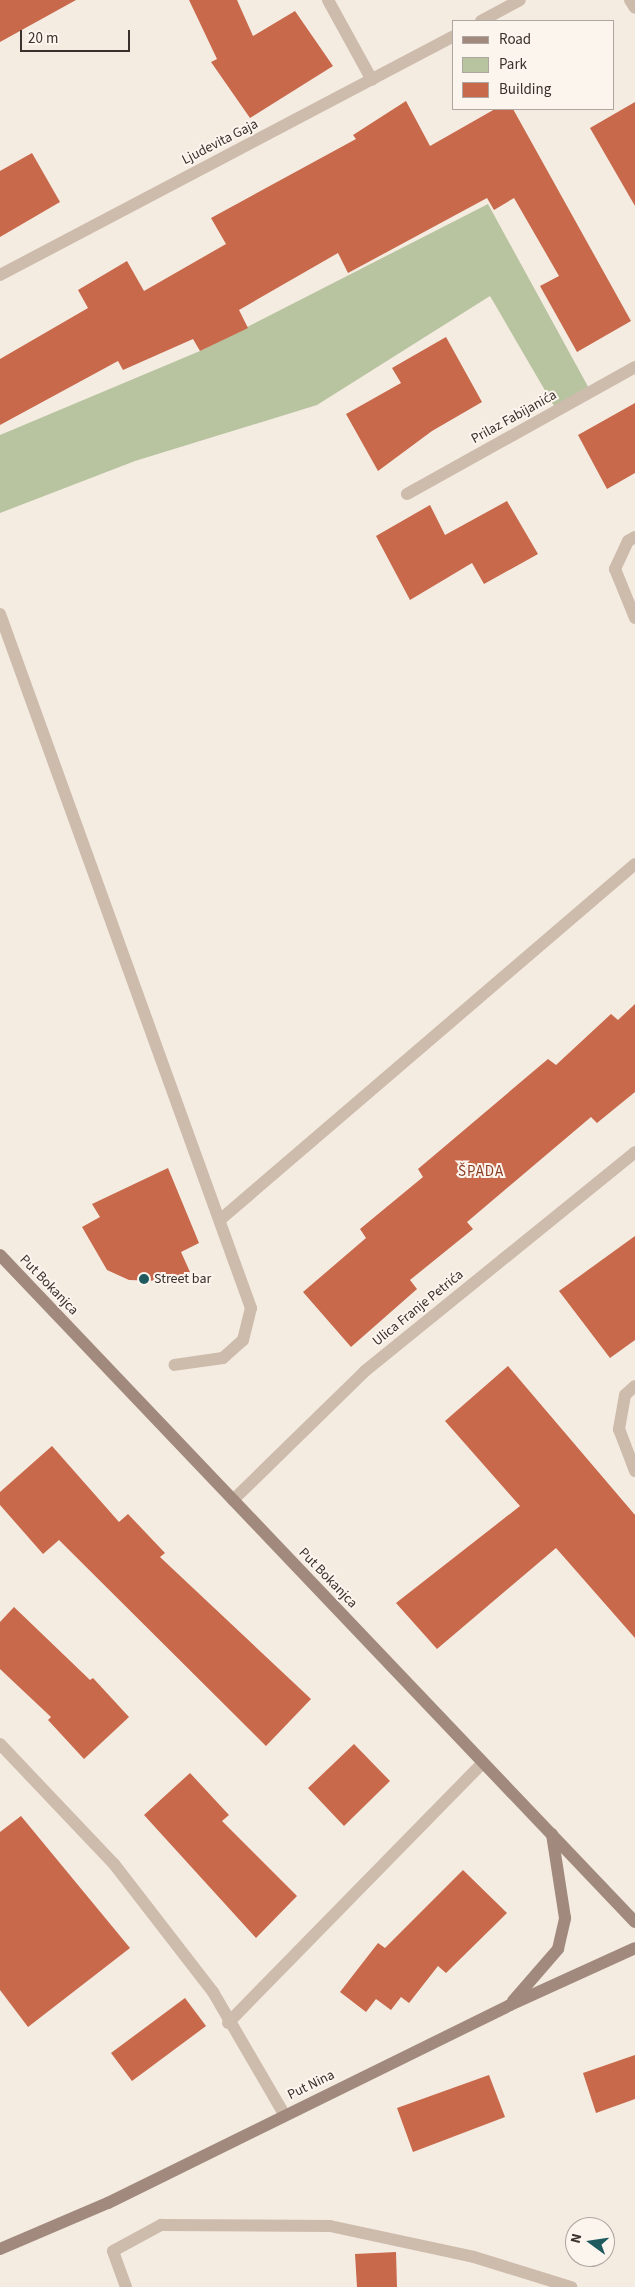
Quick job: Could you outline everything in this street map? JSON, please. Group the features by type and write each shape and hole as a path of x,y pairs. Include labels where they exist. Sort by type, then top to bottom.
{"main road":[{"name":"Put Bokanjca","path":"0,1255 635,1922"},
{"path":"510,2005 558,1949 565,1918 552,1834"},
{"name":"Put Nina","path":"2,2245 108,2203 284,2114 510,2005 635,1948"}],"street":[{"path":"328,0 372,80"},
{"path":"483,20 520,0"},
{"path":"630,0 635,8"},
{"name":"Ljudevita Gaja","path":"0,275 452,37"},
{"name":"Prilaz Fabijanića","path":"407,494 635,367"},
{"path":"635,537 628,540 615,569 635,618"},
{"path":"0,614 221,1219 251,1308 243,1340 223,1358 174,1365"},
{"path":"221,1219 635,864"},
{"name":"Ulica Franje Petrića","path":"233,1500 365,1371 635,1152"},
{"path":"635,1386 625,1395 619,1429 635,1471"},
{"path":"0,1744 114,1864 213,1992 228,2023 284,2114"},
{"path":"228,2023 483,1763"},
{"path":"126,2287 113,2251 161,2225 330,2226 474,2257 571,2287"}],"green space":[{"path":"488,204 591,392 557,411 490,296 317,405 135,461 0,513 0,435 200,351"}],"building":[{"path":"0,0 76,0 0,42"},
{"path":"189,0 237,0 253,36 295,11 333,66 250,118 211,62 217,59"},
{"path":"406,101 430,146 493,110 514,110 631,321 577,352 540,286 559,276 514,198 494,210 487,198 348,273 338,253 239,310 248,328 200,351 193,339 123,370 118,361 0,425 0,359 88,308 78,290 127,261 144,291 226,244 211,218 356,139 353,135"},
{"path":"635,102 635,206 590,128"},
{"path":"32,153 60,202 0,237 0,171"},
{"path":"446,337 482,402 432,431 378,471 346,414 401,383 392,368"},
{"path":"635,403 635,473 607,489 578,435"},
{"path":"507,501 538,554 484,584 472,563 410,600 376,536 430,505 445,535"},
{"path":"635,1004 635,1092 597,1123 591,1117 467,1222 473,1229 410,1280 417,1289 351,1347 303,1292 366,1238 360,1229 423,1177 418,1169 548,1059 556,1065 611,1014 618,1020"},
{"path":"168,1168 199,1243 181,1252 190,1272 162,1281 129,1280 107,1270 82,1227 100,1217 92,1204"},
{"path":"635,1236 635,1340 610,1358 559,1291"},
{"path":"508,1366 635,1515 635,1638 556,1548 437,1649 396,1603 520,1506 445,1421"},
{"path":"52,1446 119,1522 128,1514 165,1553 160,1557 311,1699 266,1746 59,1540 43,1554 0,1505 0,1492"},
{"path":"14,1607 90,1680 93,1678 129,1717 84,1759 48,1720 51,1717 0,1669 0,1622"},
{"path":"354,1744 390,1781 344,1826 308,1788"},
{"path":"190,1773 229,1815 222,1821 297,1896 256,1938 144,1815"},
{"path":"21,1816 130,1948 28,2027 0,1990 0,1832"},
{"path":"463,1870 507,1913 446,1973 438,1966 409,2003 401,1997 391,2010 376,1999 366,2012 340,1992 378,1943 385,1948"},
{"path":"185,1998 206,2026 132,2081 111,2053"},
{"path":"635,2055 635,2099 596,2113 583,2073"},
{"path":"489,2075 505,2117 413,2152 397,2108"},
{"path":"396,2252 397,2287 357,2287 355,2254"}],"place":[{"name":"Street bar","path":"144,1279"}],"district":[{"name":"ŠPADA","path":"481,1172"}]}
